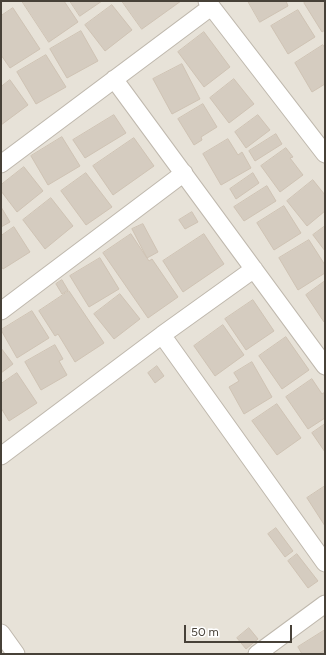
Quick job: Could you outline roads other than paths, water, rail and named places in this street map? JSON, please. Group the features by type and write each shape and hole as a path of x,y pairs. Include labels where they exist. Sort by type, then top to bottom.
{"street":[{"path":"1,164 114,80 209,4 325,154"},
{"path":"114,80 325,366"},
{"path":"1,311 184,173"},
{"path":"1,456 162,335 254,269"},
{"path":"162,335 325,563"},
{"path":"257,654 325,604"},
{"path":"1,633 16,654"}]}
